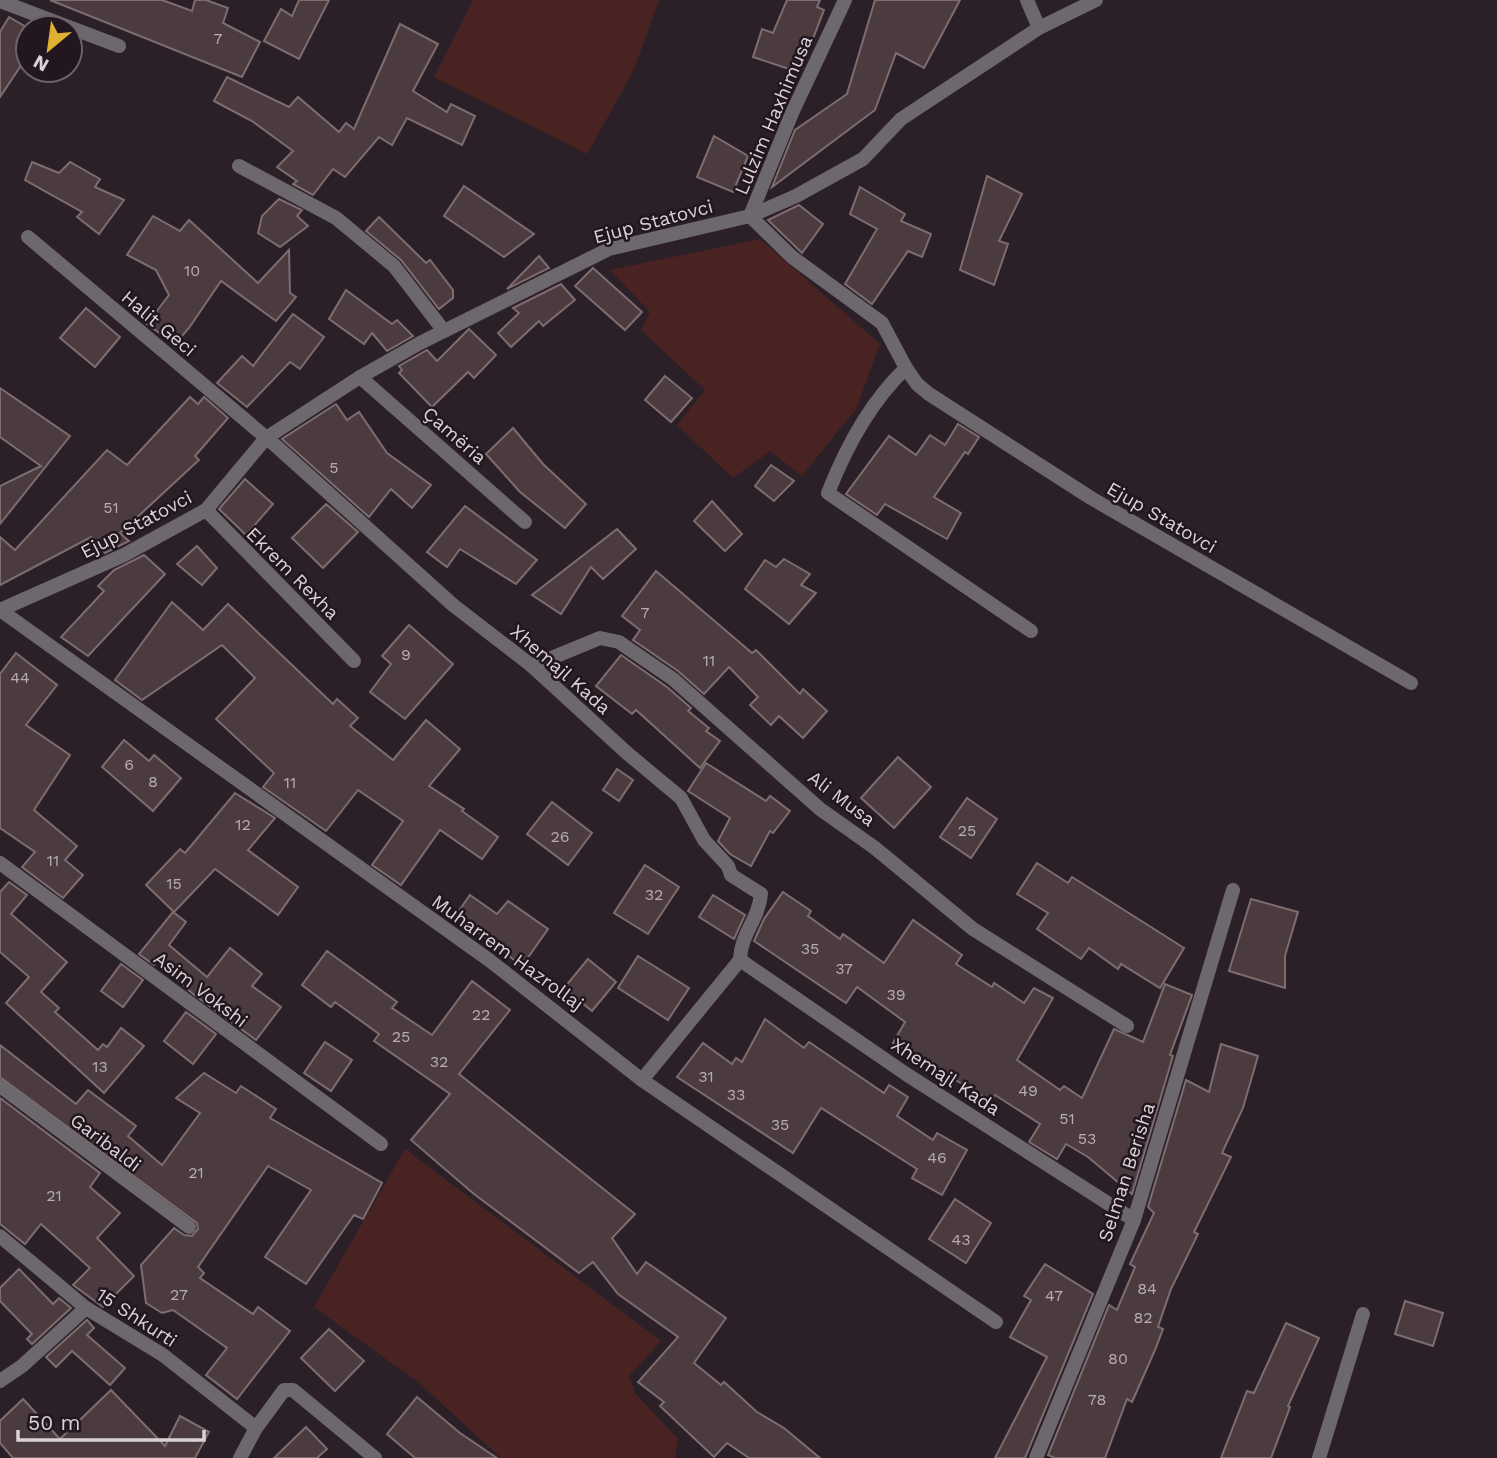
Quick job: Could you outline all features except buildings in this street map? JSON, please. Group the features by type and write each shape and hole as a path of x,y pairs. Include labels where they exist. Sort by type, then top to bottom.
{"street":[{"name":"Lulzim Haxhimusa","path":"750,216 792,113 845,0"},
{"path":"1027,0 1039,28"},
{"name":"Lulzim Haxhimusa","path":"750,216 863,159 901,119 1039,28 1096,0"},
{"path":"0,1 119,46"},
{"path":"239,166 336,218 394,267 444,331"},
{"name":"Ejup Statovci","path":"0,610 124,555 206,510 265,438 360,377 444,331 609,249 750,216 792,257 882,323 906,368 929,394 998,440 1172,546 1411,683"},
{"name":"Halit Geci","path":"28,237 265,438"},
{"path":"906,368 889,384 845,450 828,493 1031,631"},
{"name":"Çamëria","path":"360,377 525,522"},
{"name":"Xhemajl Kada","path":"265,438 345,505 453,605 532,666 626,753 681,798 704,840 728,866 732,875 761,894 759,911 740,943 740,960 642,1080"},
{"name":"Ekrem Rexha","path":"206,510 354,661"},
{"name":"Muharrem Hazrollaj","path":"0,610 489,960 642,1080 996,1322"},
{"name":"Ali Musa","path":"532,666 600,638 619,642 673,679 820,809 875,848 973,929 1127,1026"},
{"name":"Asim Vokshi","path":"0,863 381,1144"},
{"name":"Selman Berisha","path":"1036,1458 1134,1220 1233,890"},
{"name":"Xhemajl Kada","path":"740,960 906,1074 1134,1220"},
{"name":"Garibaldi","path":"0,1086 188,1227"},
{"name":"15 Shkurti","path":"0,1236 86,1308 163,1355 256,1428"},
{"path":"0,1381 22,1366 86,1308"},
{"path":"1319,1458 1363,1314"},
{"path":"240,1458 256,1428 284,1390 293,1390 375,1458"}],"shaded area":[{"path":"473,0 659,0 633,72 587,154 434,77"},
{"path":"760,239 880,344 856,409 802,476 770,451 733,478 677,425 705,390 641,330 650,312 610,270"},
{"path":"405,1149 661,1341 629,1376 635,1393 678,1439 675,1458 501,1458 418,1382 314,1307"}]}
